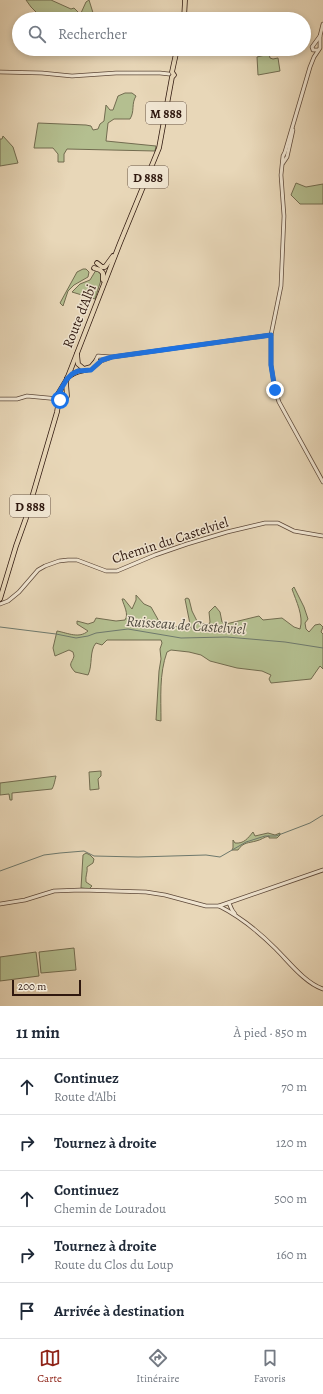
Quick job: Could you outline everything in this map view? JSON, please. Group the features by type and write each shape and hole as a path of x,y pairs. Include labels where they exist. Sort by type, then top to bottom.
{"main road":[{"path":"184,12 185,2"},
{"name":"Route d'Albi","path":"113,263 118,247 159,148 171,74 176,56"},
{"name":"Route d'Albi","path":"59,392 67,379 136,205"},
{"path":"97,263 102,267 106,266 118,247"},
{"path":"93,311 104,277 102,271 94,268"},
{"path":"77,351 76,361 83,368 91,368 100,360"},
{"path":"67,379 76,372 91,370 100,360"},
{"name":"Route d'Albi","path":"65,400 68,396 66,392 67,379"},
{"path":"65,400 59,399 59,392 66,392"},
{"name":"D 888","path":"0,599 26,518 57,412 59,399"},
{"name":"D 888","path":"57,412 65,400"}],"street":[{"path":"323,24 320,36 320,48 314,57 281,171 284,216 281,286 271,335 271,365 279,402 323,482"},
{"path":"314,57 314,50 312,47 320,36"},
{"path":"315,43 320,45"},
{"path":"0,72 42,73 72,76 116,73 171,74"},
{"path":"100,360 112,357 271,335"},
{"path":"51,398 59,392"},
{"path":"0,399 17,399 27,396 59,399"},
{"name":"Chemin du Castelviel","path":"0,604 12,598 26,585 38,570 59,561 77,560 106,571 117,571 155,555 187,544 265,523 278,523 294,531 323,536"},
{"path":"0,599 5,600 12,598"},
{"path":"0,904 17,902 62,890 134,891 165,895 206,906 230,905 323,870"},
{"path":"227,910 230,905"},
{"path":"230,905 236,915"},
{"path":"219,906 236,915 262,936 305,978 323,989"}],"green space":[{"path":"26,0 51,0 71,9 74,8 78,12 36,12"},
{"path":"89,0 93,12 81,12 86,2"},
{"path":"270,56 273,59 278,58 280,71 258,75 257,57"},
{"path":"125,93 132,93 136,96 130,119 114,119 108,123 106,141 156,146 155,151 67,149 64,154 64,162 58,162 58,154 53,148 34,148 38,123 86,125 91,126 93,130 98,129 100,124 104,121 106,105 110,110 113,110 118,96"},
{"path":"3,136 13,147 18,163 0,166 0,139 2,139"},
{"path":"296,183 306,187 323,184 323,204 300,204 291,195"},
{"path":"86,269 89,272 88,277 74,285 68,291 63,306 60,303 77,272"},
{"path":"96,270 100,271 102,277 95,299 72,292 80,284 90,280"},
{"path":"294,587 308,619 305,623 306,629 309,632 315,625 320,624 323,627 321,632 323,634 323,669 320,666 311,679 271,683 269,679 271,675 262,671 237,668 210,661 201,655 171,650 167,652 164,660 161,686 161,721 156,720 161,640 107,640 102,645 96,643 92,650 88,675 75,672 73,669 71,664 74,656 73,652 69,650 55,656 53,648 57,631 73,635 81,635 88,631 77,624 77,621 88,624 94,622 96,618 116,621 125,620 126,613 122,599 124,599 132,609 136,600 136,595 144,604 151,607 160,623 166,625 191,629 185,599 187,598 189,599 192,611 198,623 209,624 209,612 215,606 220,612 222,622 226,624 259,616 263,620 282,618 294,627 300,629 301,619 292,589"},
{"path":"101,771 101,776 98,779 99,789 90,790 89,772"},
{"path":"56,776 52,789 12,793 12,800 10,800 9,794 0,795 0,783"},
{"path":"253,832 255,836 268,833 275,835 280,833 280,835 277,838 269,838 269,836 267,836 258,841 244,844 238,850 232,850 233,840 235,843 241,843"},
{"path":"86,853 94,859 93,863 87,867 86,882 92,886 89,889 81,888 83,855"},
{"path":"74,948 76,970 41,973 39,952"},
{"path":"36,952 39,976 0,981 0,957"}],"waterway":[{"name":"Ruisseau de Castelviel","path":"0,627 76,638 96,633 128,629 181,638 227,637 285,642 323,648"},
{"path":"0,871 44,855 84,851 94,856 138,857 206,855 220,857 246,842 265,836 276,836 310,823 323,815"}],"route":[{"path":"60,400 58,398 58,394 62,390 69,376 78,371 91,370 102,360 112,357 271,335 271,365 275,390"}]}
